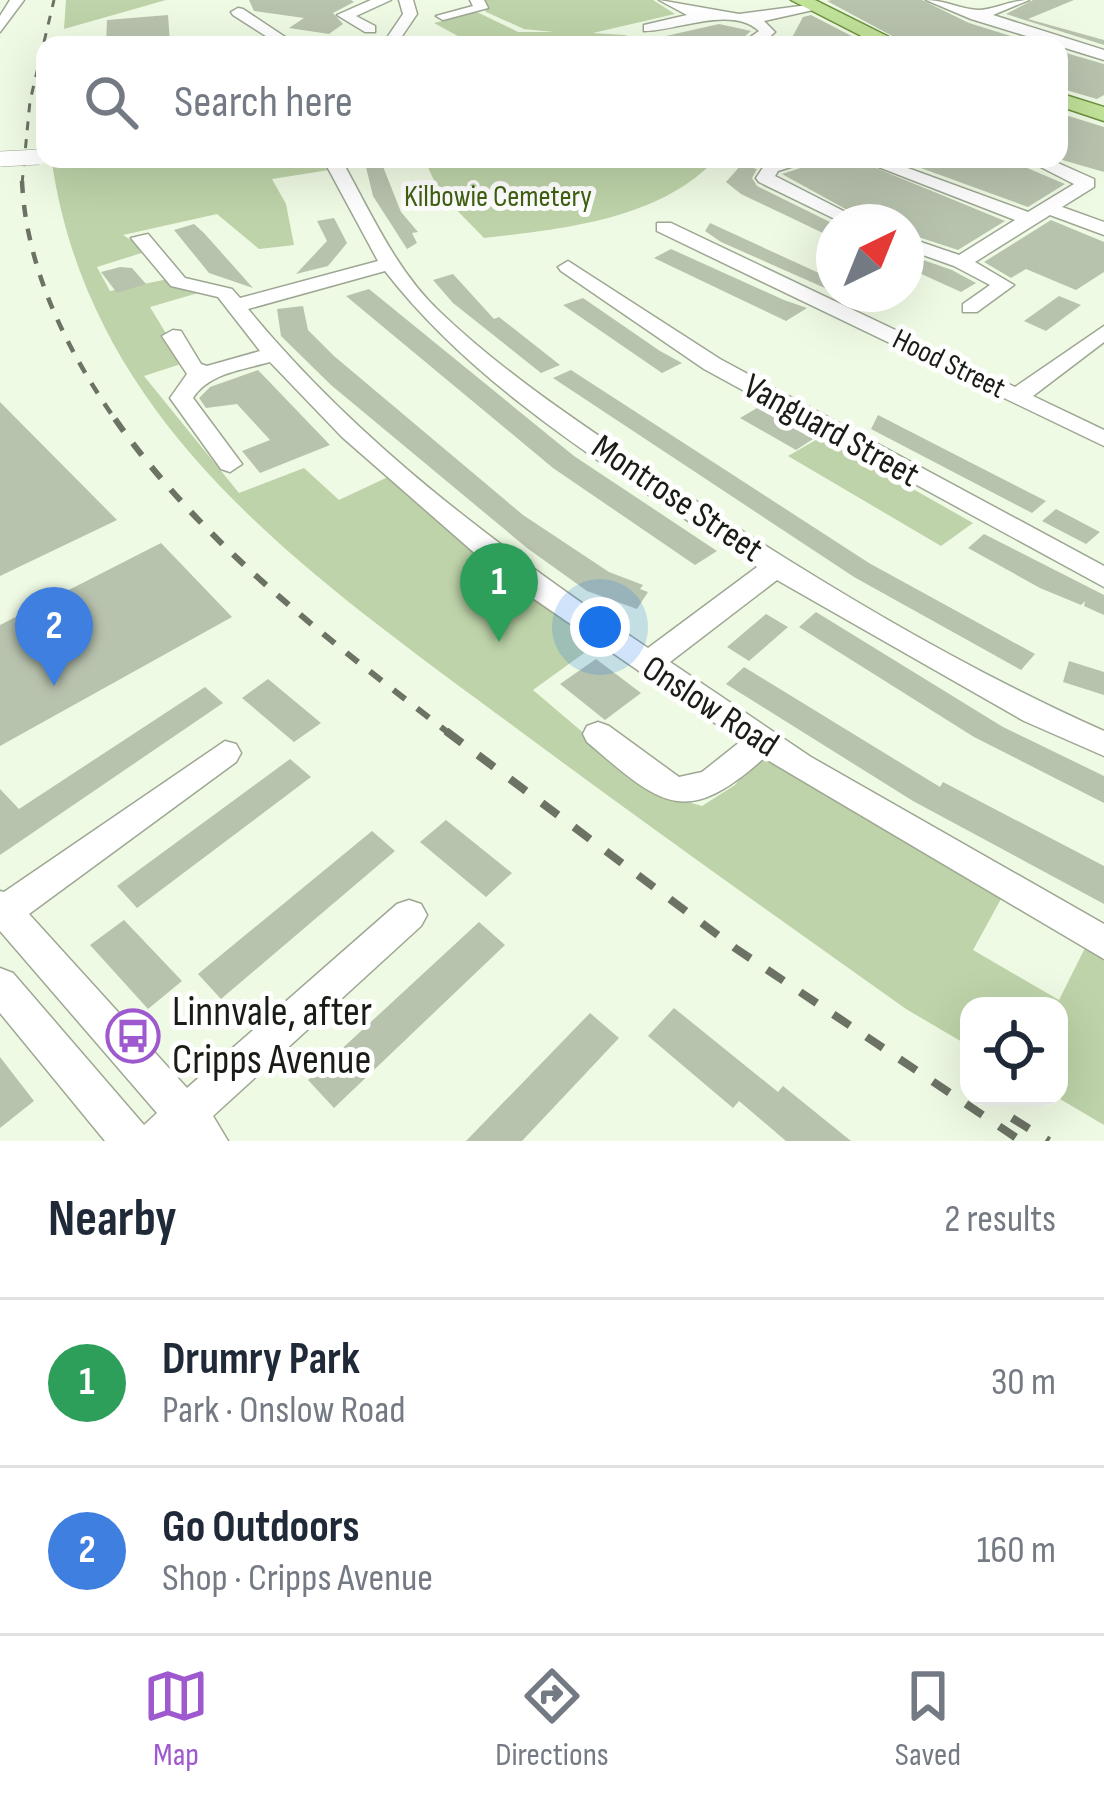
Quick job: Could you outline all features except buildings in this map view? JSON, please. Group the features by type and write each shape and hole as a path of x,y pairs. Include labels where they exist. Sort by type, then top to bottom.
{"main road":[{"path":"807,4 876,36"},
{"path":"1068,102 1104,113"}],"street":[{"path":"0,28 17,0"},
{"path":"370,29 344,15 384,0"},
{"path":"395,36 410,14 406,0"},
{"path":"443,16 481,8 477,0"},
{"path":"666,0 695,17"},
{"path":"933,0 1042,36"},
{"path":"976,16 1022,0"},
{"path":"649,28 695,17 753,18 807,4"},
{"path":"238,12 276,36"},
{"path":"753,18 768,32 761,36"},
{"path":"1068,44 1104,55"},
{"path":"0,159 36,157"},
{"name":"Montrose Street","path":"337,168 390,264 430,315 494,371 776,568 1035,713 1104,744"},
{"path":"771,168 765,178 819,204"},
{"path":"896,168 1104,229"},
{"path":"961,262 1088,183 1054,168"},
{"name":"Hood Street","path":"664,227 1104,439"},
{"name":"Onslow Road","path":"141,238 178,282 221,290 274,354 350,432 461,530 646,665 762,742 1104,943"},
{"path":"924,249 961,262 1004,286 970,308"},
{"path":"234,306 390,264"},
{"name":"Vanguard Street","path":"568,267 712,364 1104,578"},
{"path":"1017,397 1094,351 1104,332"},
{"path":"173,336 193,369 207,373"},
{"path":"230,464 181,398 193,380 207,373 274,354"},
{"path":"646,665 776,568"},
{"path":"598,734 669,790 686,794 698,793 726,775 762,742"},
{"path":"197,1128 2,911 225,752"},
{"path":"156,1141 197,1128 409,915"},
{"path":"0,985 131,1141"}],"green space":[{"path":"66,0 166,0 64,29"},
{"path":"481,0 653,0 675,14 593,33 628,36 458,36 434,23 477,12 518,32 554,32 524,29 486,12"},
{"path":"53,168 327,168 272,179 286,204 294,245 259,249 217,214 123,235 148,251 97,267 110,291 168,279 205,291 150,307 184,363 144,376 239,493 304,468 339,500 388,477 602,640 533,690 653,792 702,806 735,785 767,745 1001,899 973,950 1054,997 960,997 960,1041 906,1009 440,672 291,554 224,490 163,420 113,343 75,258"},
{"name":"Kilbowie Cemetery","path":"428,168 706,168 667,196 608,218 484,238 440,193"},
{"path":"821,437 973,523 941,546 788,456"},
{"path":"1087,944 1104,954 1104,1125 1068,1104 1068,997 1060,997"}],"railway":[{"path":"45,36 54,0"},
{"path":"22,183 36,76"},
{"path":"22,183 32,246 52,308 116,420"},
{"path":"116,420 228,550 314,626 450,734"},
{"path":"446,731 735,948 1021,1141"},
{"path":"1012,1118 1049,1141"}],"place":[{"name":"Drumry Park","path":"499,642"},
{"name":"Go Outdoors","path":"54,686"},
{"name":"Linnvale, after Cripps Avenue","path":"133,1036"}]}
